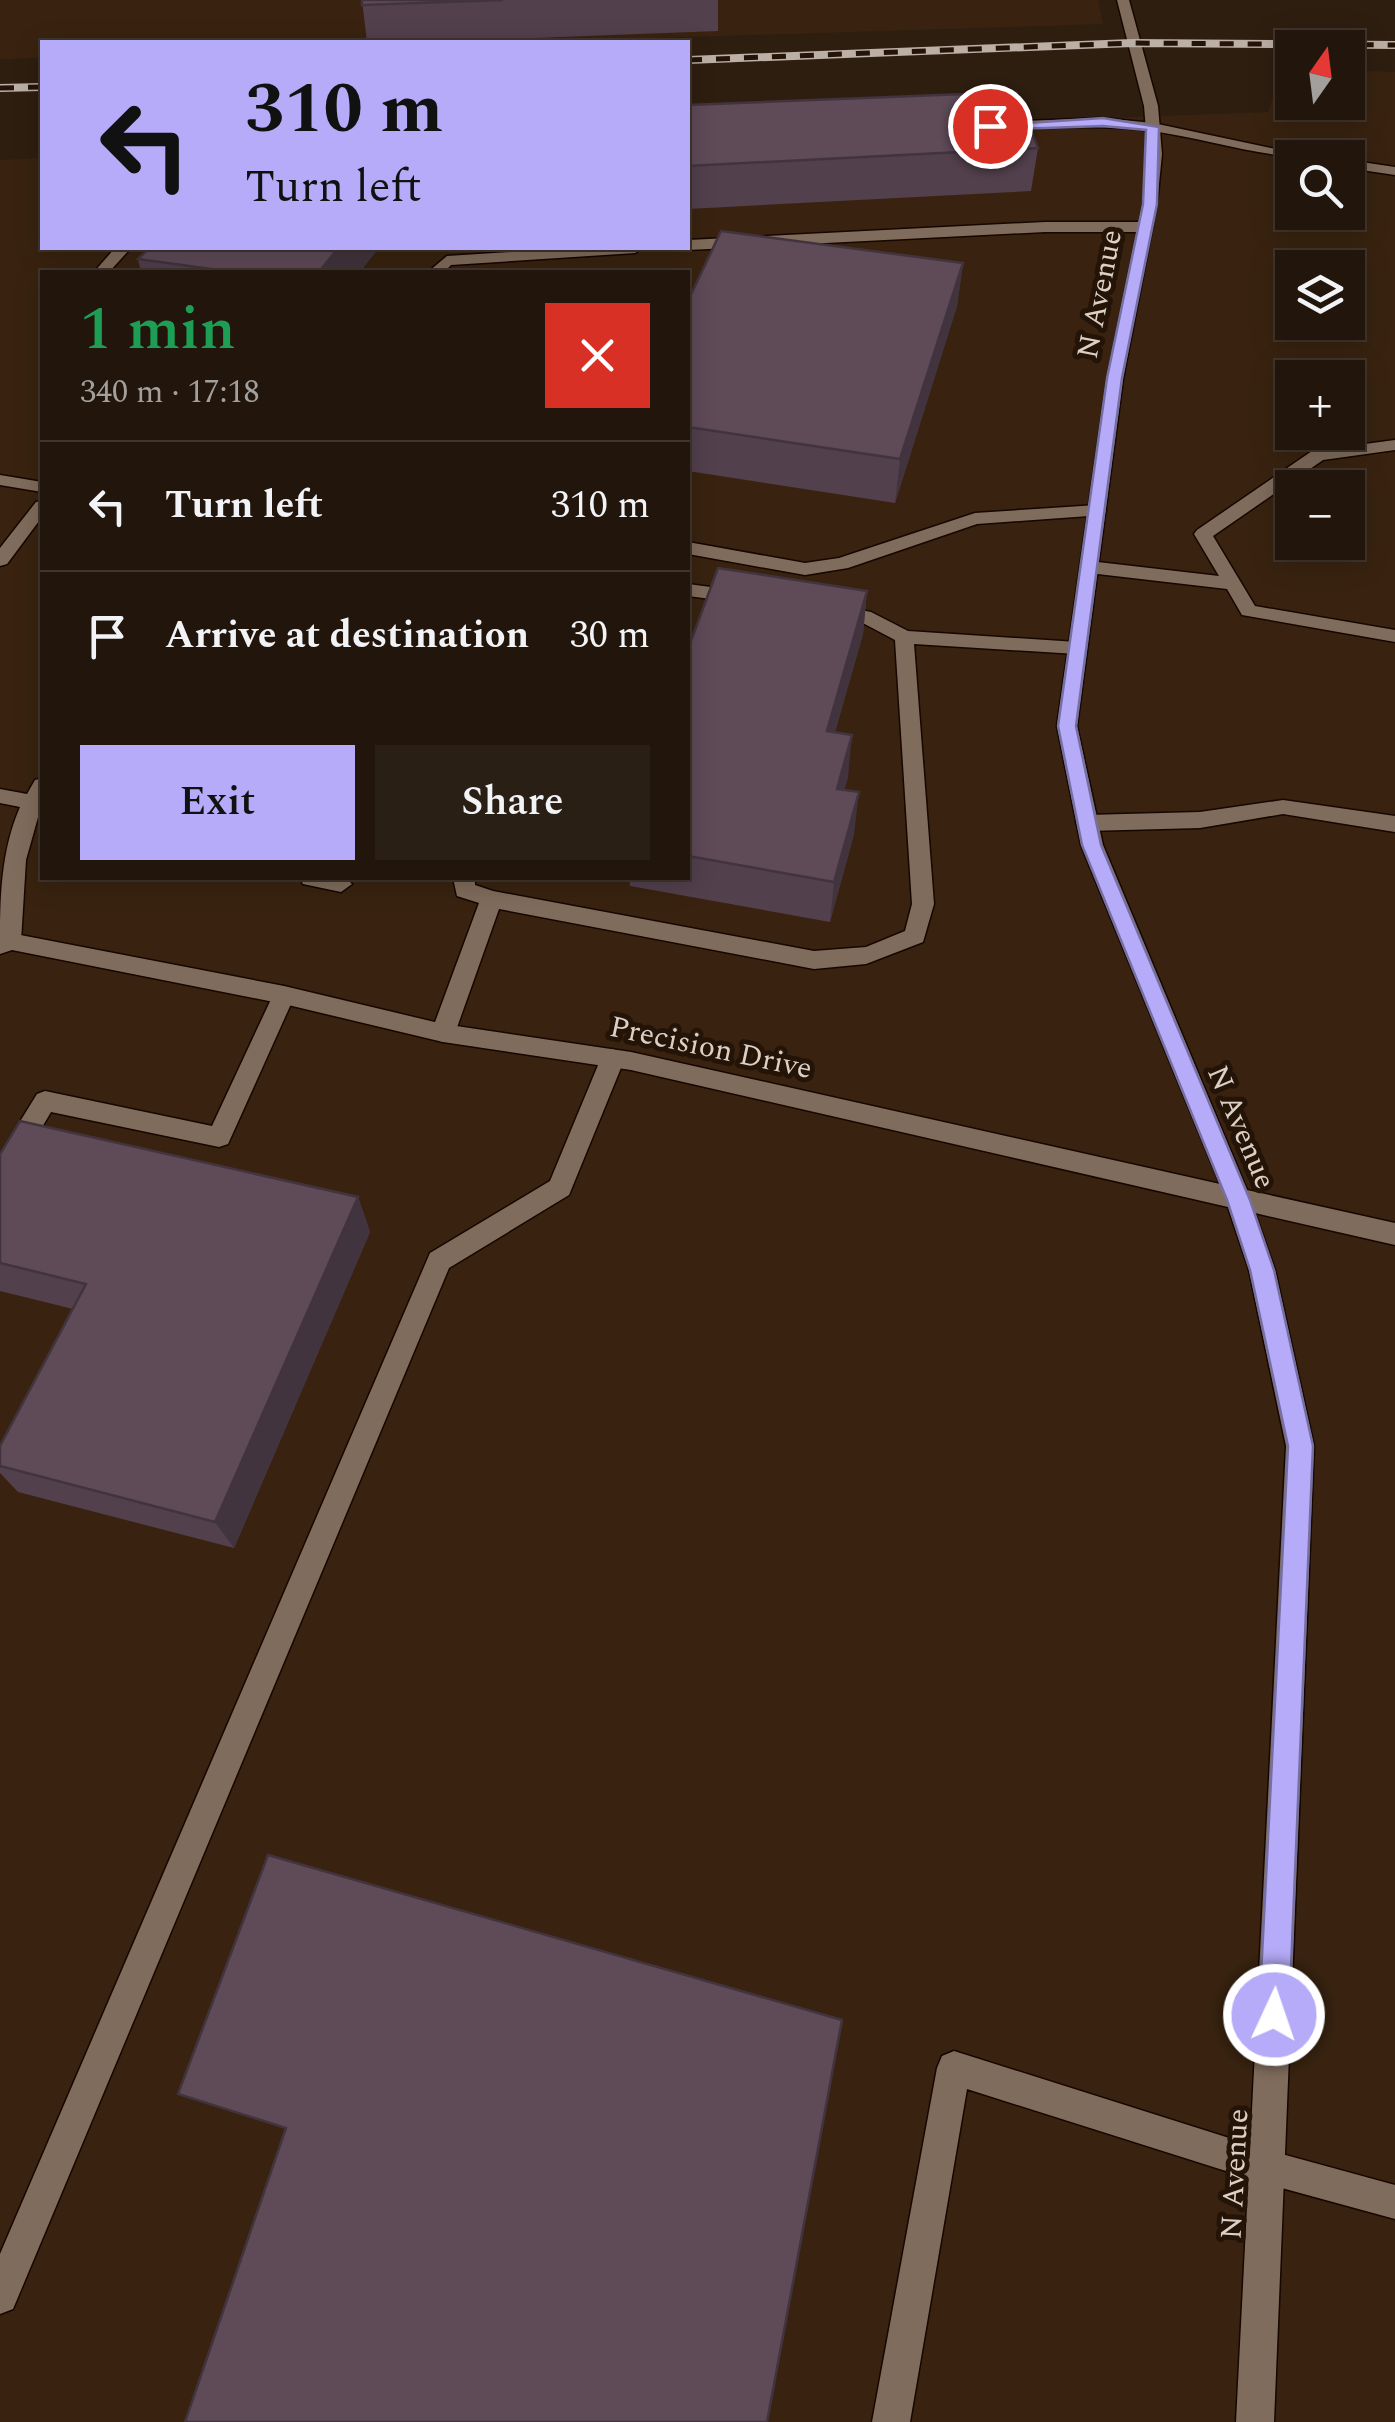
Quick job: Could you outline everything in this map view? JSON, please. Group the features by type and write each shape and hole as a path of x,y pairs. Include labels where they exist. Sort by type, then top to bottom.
{"street":[{"name":"N Avenue","path":"1124,0 1153,127 1155,154 1146,227 1114,378 1067,726 1087,824 1134,955 1239,1200 1262,1270 1300,1446 1256,2422"},
{"path":"984,126 1103,122 1153,127 1275,151"},
{"path":"1365,167 1395,171"},
{"path":"690,245 1045,227 1146,227"},
{"path":"103,270 122,250"},
{"path":"438,270 448,261 605,250"},
{"path":"1395,444 1318,456 1202,534 1249,611 1395,636"},
{"path":"0,480 40,487"},
{"path":"0,560 40,509"},
{"path":"690,548 805,569 841,564 975,519 1096,511"},
{"path":"1089,567 1233,584"},
{"path":"690,590 767,601"},
{"path":"806,607 864,616 904,637 1078,648"},
{"path":"464,880 465,890 491,899 814,960 846,961 887,952 915,936 922,904 904,637"},
{"path":"0,796 35,809 12,875 5,943"},
{"path":"1087,824 1200,820 1283,807 1395,824"},
{"path":"321,880 341,884"},
{"path":"444,1033 491,899"},
{"name":"Precision Drive","path":"5,943 284,995 444,1033 613,1058 1395,1234"},
{"path":"0,1176 44,1101 219,1137 284,995"},
{"path":"0,2296 439,1261 560,1188 613,1058"},
{"path":"891,2422 954,2068 1395,2202"}],"shaded area":[{"path":"0,0 1098,0 1103,24 592,40 40,40 40,58 0,59"},
{"path":"1365,71 1395,72 1395,2422 0,2422 0,160 40,158 40,250 690,250 690,134 1268,112 1275,91 1275,120 1365,120"}],"building":[{"path":"362,0 503,0 362,5"},
{"path":"1016,92 1038,148 690,166 690,105"},
{"path":"721,231 963,263 900,459 690,427 690,297"},
{"path":"147,250 336,250 321,270 218,270 138,259"},
{"path":"718,568 867,591 827,731 852,735 837,789 859,792 834,882 690,856 690,644"},
{"path":"20,1121 358,1197 215,1522 0,1466 0,1446 86,1284 0,1263 0,1154"},
{"path":"268,1855 842,2020 767,2422 185,2422 286,2128 178,2094"}],"railway":[{"path":"690,60 1132,43 1395,45"},
{"path":"0,88 40,87"}],"route":[{"path":"990,126 1103,122 1153,127 1155,154 1150,204 1114,378 1067,726 1092,845 1134,955 1239,1200 1262,1270 1300,1446 1274,2015"}]}
